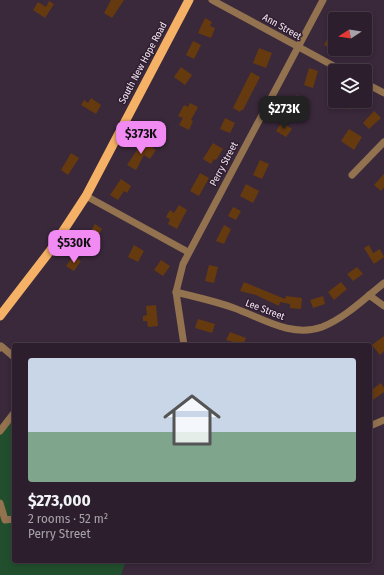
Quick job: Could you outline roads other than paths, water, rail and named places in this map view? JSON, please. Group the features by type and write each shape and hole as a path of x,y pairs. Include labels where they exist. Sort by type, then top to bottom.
{"main road":[{"name":"South New Hope Road","path":"0,316 50,252 86,196 189,0"}],"street":[{"name":"Ann Street","path":"212,0 330,64"},
{"name":"Perry Street","path":"184,343 176,292 181,269 188,252 323,0"},
{"path":"372,87 384,93"},
{"path":"352,175 384,142"},
{"path":"86,196 188,252"},
{"name":"Lee Street","path":"176,292 223,304 281,327 296,330 312,329 331,323 384,284"},
{"path":"369,295 384,306"},
{"path":"0,348 1,346 12,355"},
{"path":"0,431 12,416"},
{"path":"372,425 384,420"},
{"path":"0,503 5,520 12,519"}]}
